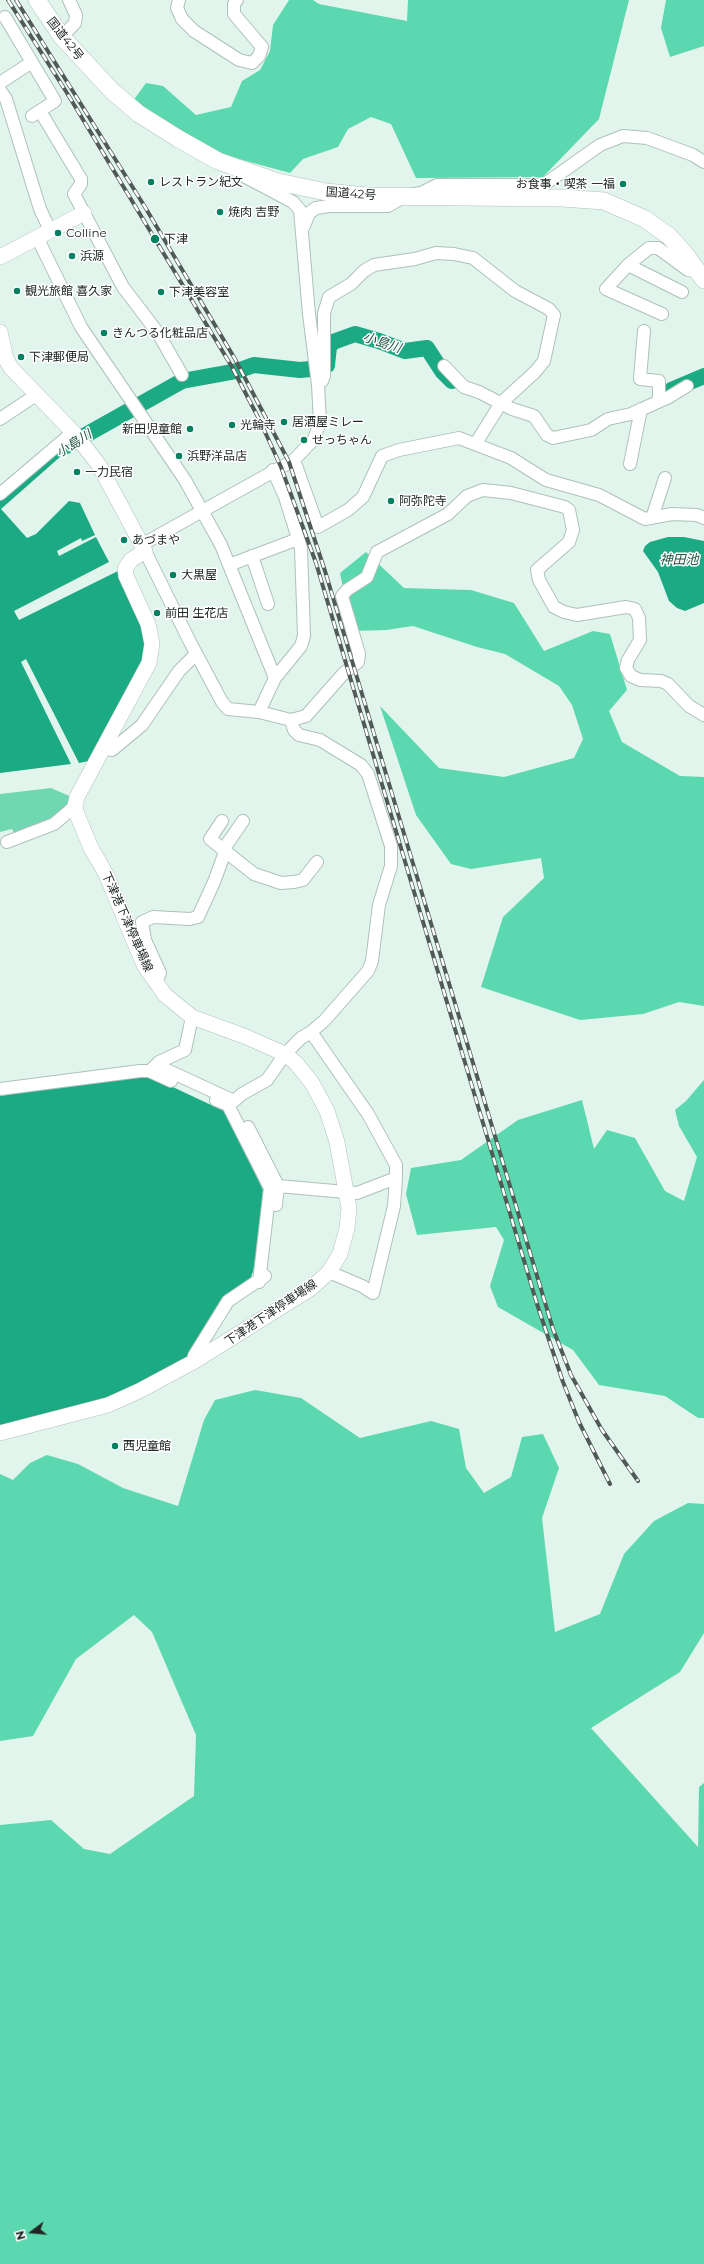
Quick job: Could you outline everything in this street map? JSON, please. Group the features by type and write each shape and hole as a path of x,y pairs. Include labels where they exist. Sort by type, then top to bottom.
{"highway":[{"name":"国道42号","path":"37,0 62,37 112,91 139,114 178,139 218,161 264,178 309,190 345,194 562,198 604,201 645,219 663,232 677,244 701,276"}],"main road":[{"path":"0,257 84,213"},
{"path":"0,332 8,364 36,395 76,435 105,474 144,548 131,560 125,570 126,576 148,624 152,644 149,663 75,806"},
{"name":"下津港下津停車場線","path":"0,1433 108,1405 195,1362 310,1289 330,1272 340,1254 347,1228 347,1192 337,1142 327,1112 312,1083 296,1064 285,1054 244,1036 192,1017 165,995 155,983 144,965 106,874 91,848 75,806"}],"street":[{"path":"62,37 75,23 76,15 69,0"},
{"path":"179,0 176,8 182,20 194,31 239,60 252,63 259,56 262,47 234,14 234,4 237,0"},
{"path":"5,17 55,101 36,113 81,179 81,184 74,194 124,287 151,323 182,375"},
{"path":"0,83 32,62"},
{"path":"0,90 6,99 40,209 44,234 82,327 185,480 229,565 275,678"},
{"path":"302,231 306,219 316,208 329,206 388,206 405,196 421,193 437,185 545,184 600,145 623,136 647,138 694,155 704,162"},
{"path":"218,161 249,181 293,202 300,210 302,215 309,314 318,385 320,416 318,432 309,446 294,460 273,470 201,511 144,548 196,654 222,702 228,709 259,712 291,720 306,716 344,673 358,662 359,654 342,596 347,590 367,577 377,552 448,514 467,496 483,490 511,493 565,507 569,510 573,530 570,542 537,570 539,580 554,607 564,612 577,615 626,607 635,609 639,618 640,640 628,660 626,668 631,676 640,680 661,681 668,684 689,706 704,715"},
{"path":"662,314 606,289 628,265 649,248 660,249 688,270 701,276"},
{"path":"318,385 324,376 324,313 329,297 351,284 364,271 374,265 416,259 436,254 454,254 473,258 515,291 549,310 554,315 544,361 535,372 501,403 476,443"},
{"path":"628,265 682,292"},
{"path":"644,331 640,379 659,381 658,401"},
{"path":"444,366 464,387 534,416 547,434 553,438 591,430 608,419 625,416 669,397 687,386"},
{"path":"0,419 36,395"},
{"path":"630,464 641,409"},
{"path":"0,494 76,435"},
{"path":"294,460 318,527 348,510 364,497 382,456 399,450 455,438 476,443 510,458 546,480 594,493 647,520 672,514 704,518"},
{"path":"259,712 275,678 301,646 304,636 301,548 273,470"},
{"path":"652,518 665,478"},
{"path":"229,565 298,539"},
{"path":"252,556 268,604"},
{"path":"104,748 112,750 142,725 179,671 196,654"},
{"path":"234,1101 242,1094 267,1080 285,1054 301,1038 311,1032 368,971 372,961 379,905 390,866 390,846 368,774 361,765 320,740 299,735 294,730 291,720"},
{"path":"7,842 54,824 75,806"},
{"path":"222,821 210,837 224,851 249,871 281,883 303,880 317,862"},
{"path":"155,983 160,973 145,940 142,922 152,917 188,919 198,917 214,882 224,851 243,821"},
{"path":"0,1089 140,1071 153,1068 185,1050 192,1017"},
{"path":"311,1032 368,1114 396,1165 394,1206 373,1293 362,1286 330,1272"},
{"path":"153,1068 234,1101 278,1186 267,1272 264,1279 228,1301 194,1356 195,1362"},
{"path":"153,1068 228,1105 270,1188 259,1282"},
{"path":"278,1186 357,1193 396,1178"}],"shaded area":[{"path":"289,0 313,0 319,4 407,21 408,0 629,0 599,119 543,177 416,178 391,124 371,117 348,129 338,147 303,159 290,173 217,153 133,101 146,83 163,86 196,115 231,107 242,81 260,70 270,51 273,25"},
{"path":"666,0 704,0 704,46 670,57 661,28"},
{"path":"366,552 404,588 471,590 514,603 544,651 593,631 610,634 627,690 609,711 622,742 680,776 704,777 704,1006 679,1002 643,1014 580,1020 481,987 503,917 544,878 541,858 471,869 451,864 416,815 380,706 439,768 504,777 574,758 583,739 572,705 559,686 505,654 477,647 413,626 386,630 352,631 340,573"},
{"path":"51,788 74,798 65,812 15,836 12,829 0,832 0,794"},
{"path":"704,1080 704,1418 698,1418 665,1396 599,1385 573,1350 498,1307 490,1286 504,1240 496,1227 417,1235 406,1194 411,1168 461,1160 518,1120 582,1100 594,1149 607,1130 635,1138 665,1191 684,1201 697,1157 679,1126 675,1110 686,1101"},
{"path":"255,1390 301,1398 360,1438 431,1421 459,1429 466,1468 484,1493 511,1477 522,1437 543,1434 559,1468 542,1518 555,1632 600,1614 624,1554 654,1521 688,1503 704,1504 704,1633 680,1672 591,1728 698,1847 699,1787 704,1783 704,2264 0,2264 0,1825 51,1820 84,1849 110,1854 194,1796 196,1735 152,1632 134,1615 76,1659 33,1736 0,1741 0,1474 13,1480 30,1463 47,1455 78,1464 123,1488 178,1506 204,1420 215,1400"}],"water":[{"path":"72,437 77,442 1,509 27,538 36,534 69,501 80,503 95,535 82,541 81,538 57,551 59,556 96,537 109,562 14,611 19,620 118,571 139,612 144,631 144,659 89,761 79,763 26,659 21,662 71,764 0,773 0,498"},
{"name":"神田池","path":"668,537 684,537 704,541 704,603 685,611 677,608 669,601 658,572 643,551 645,546 650,542"},
{"path":"143,1073 226,1112 263,1190 256,1263 250,1280 222,1299 187,1358 120,1394 0,1428 0,1096"}],"waterway":[{"name":"小島川","path":"66,446 182,381 237,371 254,365 300,370 320,368 327,365 329,347 333,342 355,334 405,351 427,348 442,371 452,381"},
{"name":"小島川","path":"671,390 704,376"}],"railway":[{"path":"8,0 67,93 232,367 260,421 281,467 316,563 537,1304 563,1382 579,1422 610,1484"},
{"path":"16,0 145,207 235,359 289,462 325,571 553,1329 571,1375 602,1430 638,1481"}],"place":[{"name":"レストラン紀文","path":"151,182"},
{"name":"お食事・喫茶 一福","path":"623,184"},
{"name":"焼肉 吉野","path":"220,212"},
{"name":"Colline","path":"58,233"},
{"name":"下津","path":"155,239"},
{"name":"浜源","path":"72,256"},
{"name":"観光旅館 喜久家","path":"17,291"},
{"name":"下津美容室","path":"161,292"},
{"name":"きんつる化粧品店","path":"104,333"},
{"name":"下津郵便局","path":"21,357"},
{"name":"居酒屋ミレー","path":"284,422"},
{"name":"光輪寺","path":"232,425"},
{"name":"新田児童館","path":"190,429"},
{"name":"せっちゃん","path":"304,440"},
{"name":"浜野洋品店","path":"179,456"},
{"name":"一力民宿","path":"77,472"},
{"name":"阿弥陀寺","path":"391,501"},
{"name":"あづまや","path":"124,540"},
{"name":"大黒屋","path":"173,575"},
{"name":"前田 生花店","path":"157,613"},
{"name":"西児童館","path":"115,1446"}]}
